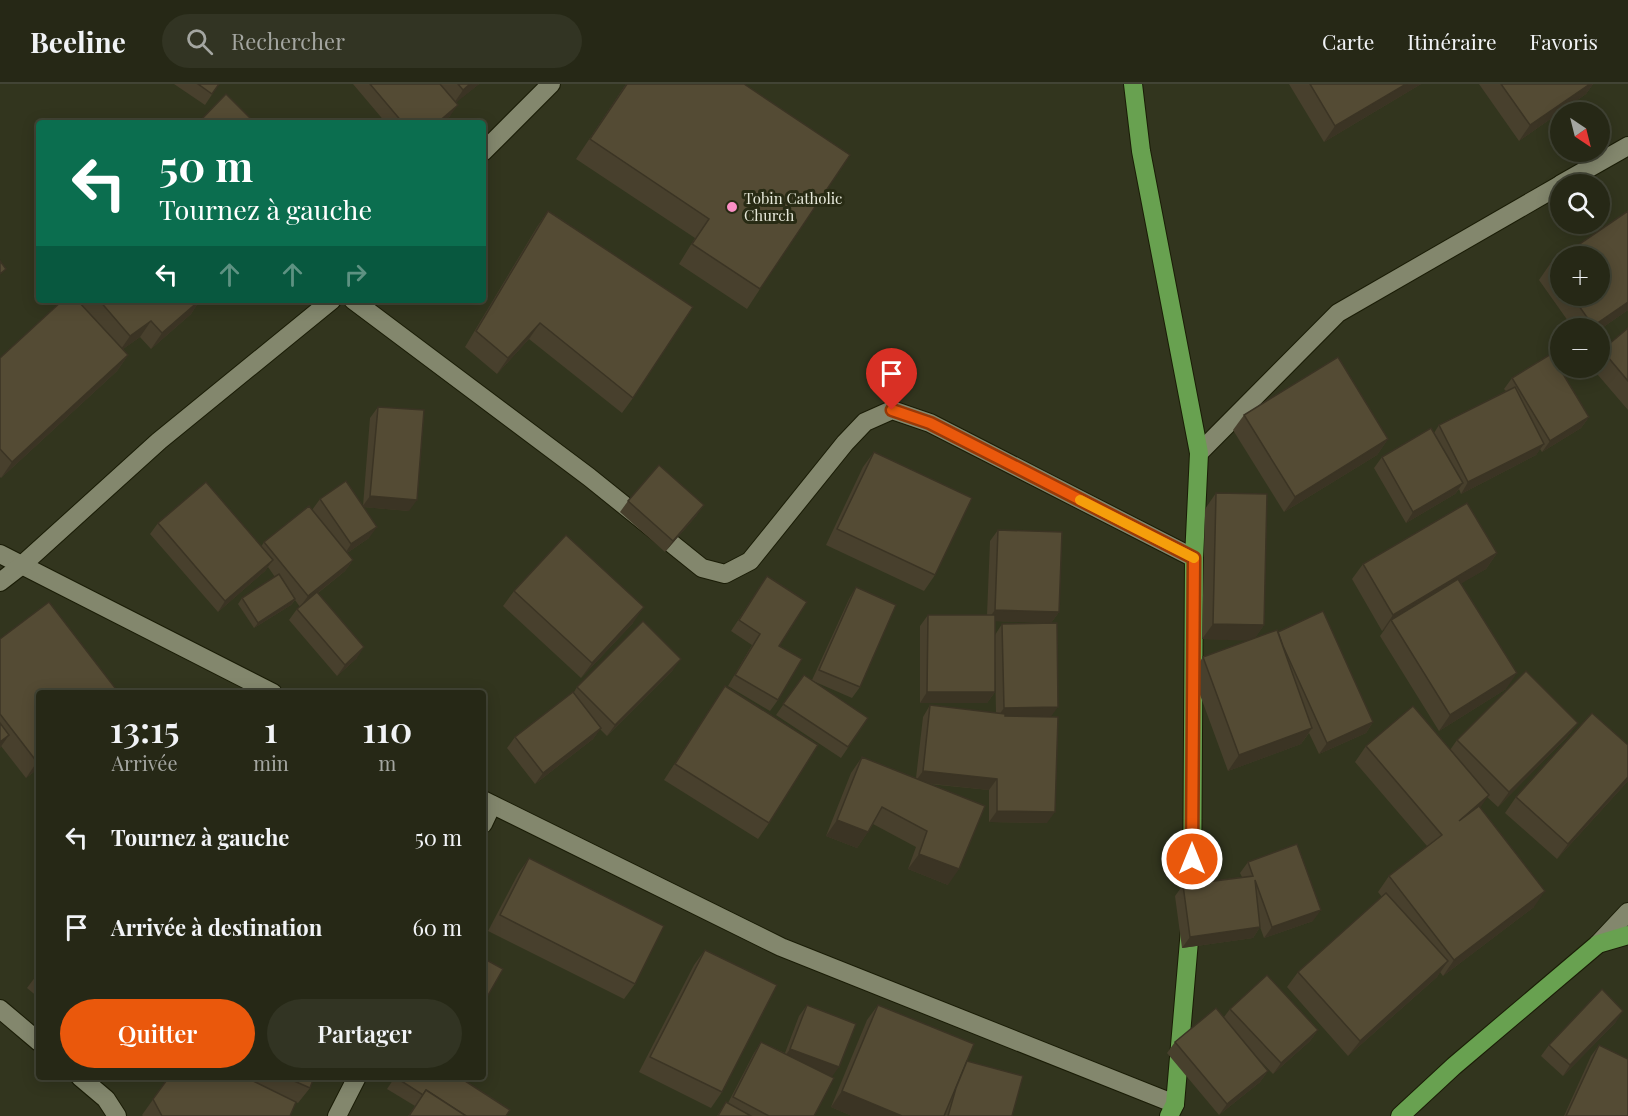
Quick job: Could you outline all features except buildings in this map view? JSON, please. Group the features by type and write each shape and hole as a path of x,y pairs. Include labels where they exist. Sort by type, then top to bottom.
{"main road":[{"path":"1133,84 1141,151 1199,453 1194,558 1192,906 1172,1110"},
{"path":"1400,1116 1454,1066 1598,944 1628,935"}],"street":[{"path":"486,150 551,84"},
{"path":"1580,174 1628,146"},
{"path":"1199,453 1338,314 1550,191"},
{"path":"0,582 22,565 159,441 328,303"},
{"path":"357,303 589,477 702,568 725,574 750,561 845,443 865,422 892,410 930,423 1194,558"},
{"path":"0,554 267,690"},
{"path":"488,803 781,947 1172,1110"},
{"path":"1598,944 1628,912"},
{"path":"0,1009 36,1039"},
{"path":"84,1080 106,1099 117,1116"},
{"path":"337,1116 355,1080"}],"slow traffic":[{"path":"1080,500 1194,558"}],"place":[{"name":"Tobin Catholic Church","path":"732,207"}],"route":[{"path":"892,410 930,423 1194,558 1192,859"}]}
